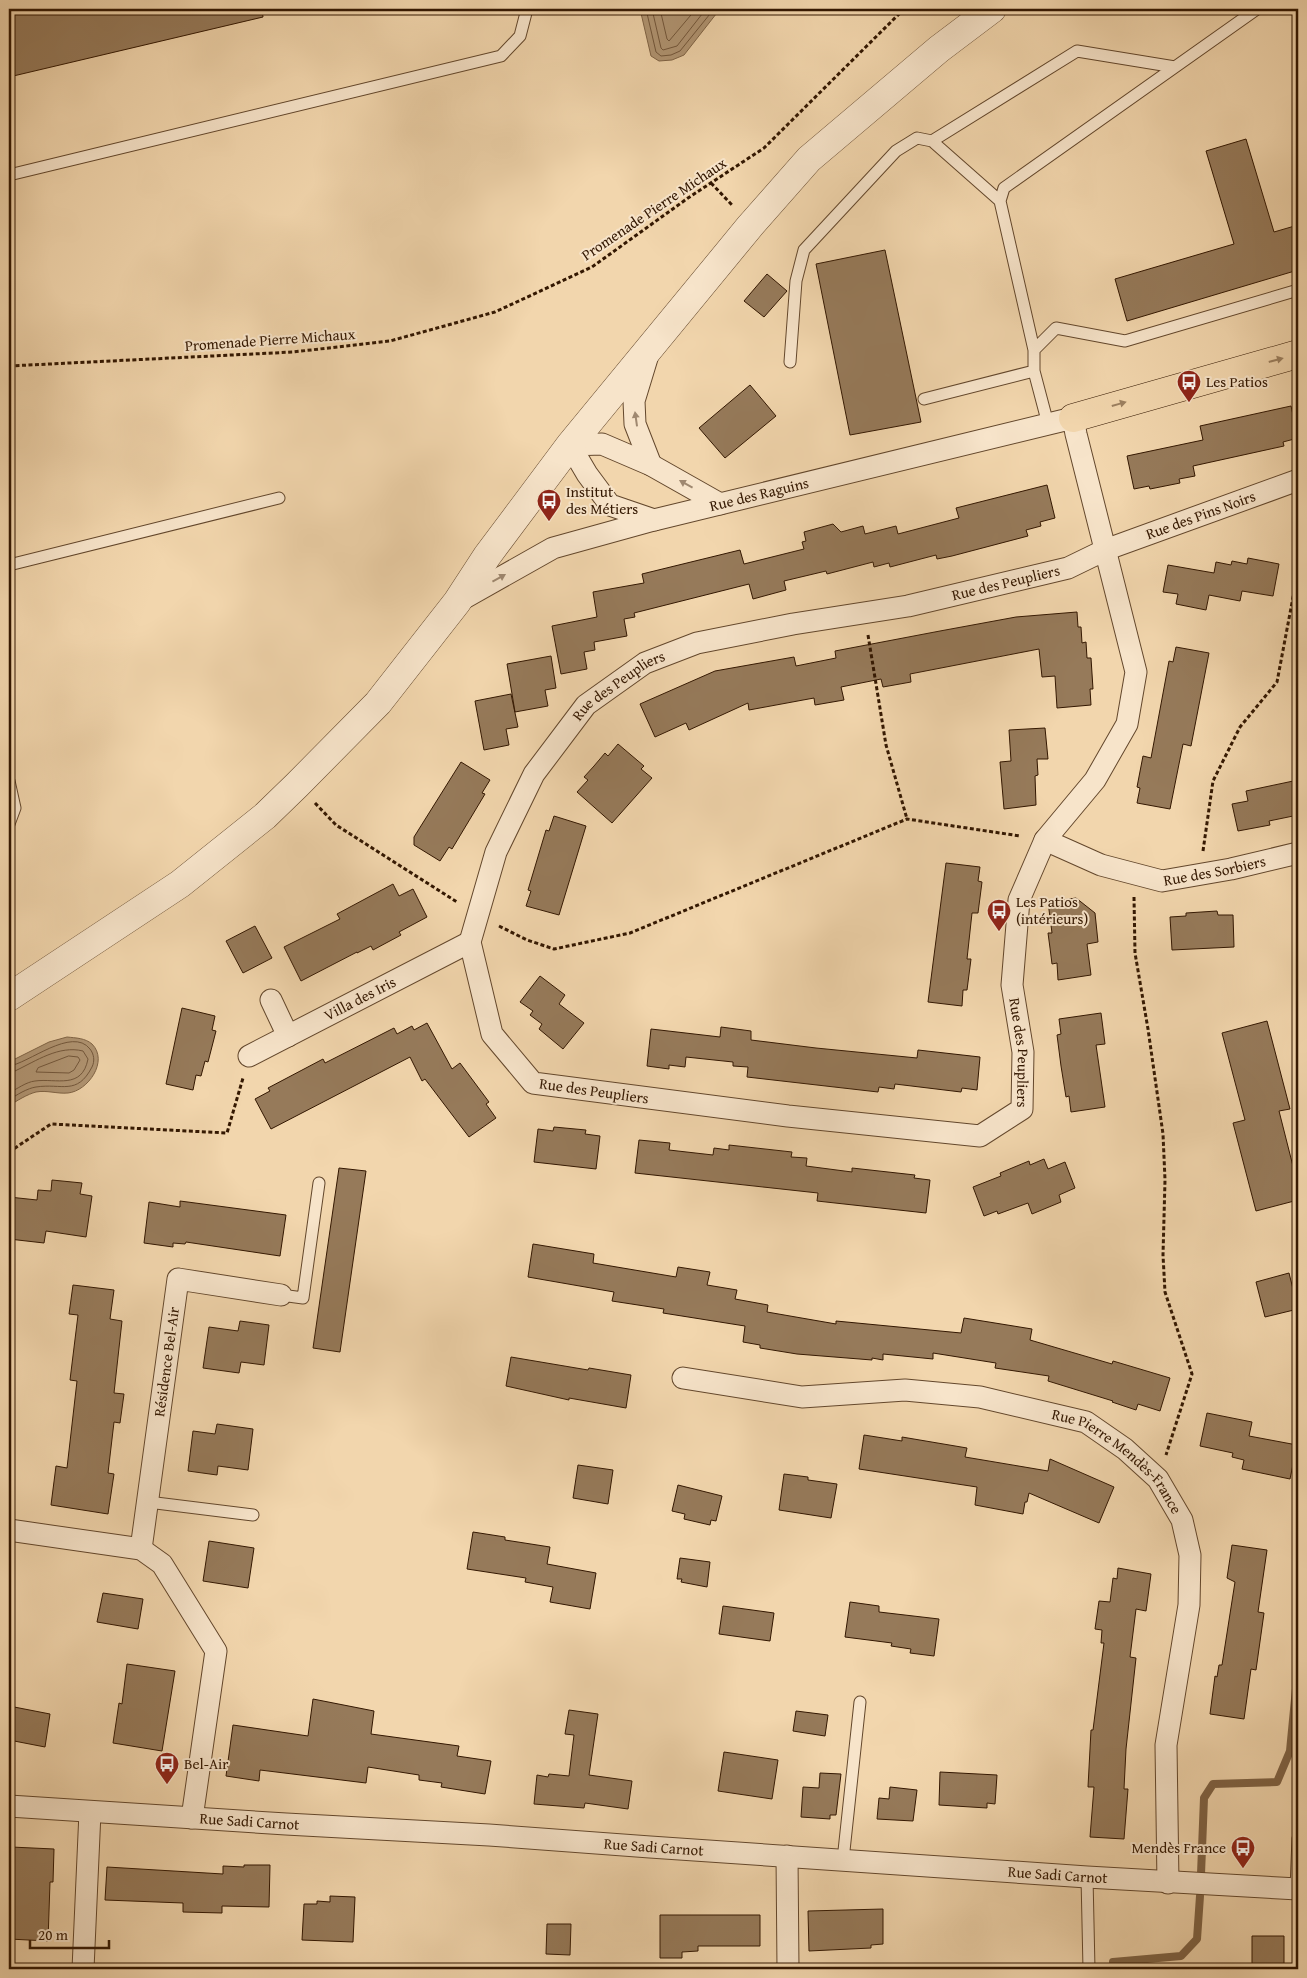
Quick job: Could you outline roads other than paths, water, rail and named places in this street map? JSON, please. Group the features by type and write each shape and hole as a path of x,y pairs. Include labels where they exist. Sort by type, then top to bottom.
{"main road":[{"path":"1060,421 1298,354"}],"street":[{"path":"9,996 180,884 265,816 298,785 378,703 457,602 487,556 570,445 750,226 809,159 939,49 992,9"},
{"path":"649,351 634,400 635,424 651,465"},
{"name":"Rue des Raguins","path":"457,602 553,548 654,520 1060,421"},
{"name":"Rue des Peupliers","path":"1060,421 1106,550 1136,672 1127,724 1095,780 1045,840 1019,900 1012,985 1023,1052 1022,1109 980,1136 788,1116 533,1083 492,1034 470,942 496,852 534,774 586,705 645,663 697,643 793,624 908,606 1068,568 1106,550"},
{"path":"570,445 602,444 651,465 720,504"},
{"path":"570,445 587,474 610,505 654,520"},
{"name":"Rue des Pins Noirs","path":"1106,550 1298,480"},
{"name":"Rue des Sorbiers","path":"1045,840 1101,865 1162,881 1200,875 1298,853"},
{"name":"Villa des Iris","path":"249,1056 470,942"},
{"path":"271,1000 288,1036"},
{"name":"Résidence Bel-Air","path":"141,1549 178,1279 281,1295"},
{"name":"Rue Pierre Mendès-France","path":"684,1378 802,1397 905,1390 980,1397 1086,1422 1126,1449 1158,1479 1182,1520 1190,1555 1189,1605 1166,1745 1168,1882"},
{"path":"9,1530 141,1549 162,1564 216,1651 192,1818"},
{"name":"Rue Sadi Carnot","path":"9,1806 489,1834 1086,1877 1297,1889"},
{"path":"83,1969 90,1812"},
{"path":"787,1856 788,1969"}],"lane":[{"path":"9,175 501,56 520,36 527,9"},
{"path":"1060,421 1034,371 1034,350 1000,201 1004,188 1257,9"},
{"path":"932,141 1077,51 1175,67"},
{"path":"790,362 796,281 804,250 896,151 917,138 932,141 1000,201"},
{"path":"1034,350 1056,328 1125,341 1298,290"},
{"path":"924,399 1034,371"},
{"path":"9,565 278,498"},
{"path":"9,781 15,808 9,824"},
{"path":"281,1295 303,1298 319,1183"},
{"path":"148,1502 253,1516"},
{"path":"843,1860 860,1702"},
{"path":"1297,1889 1298,1838"},
{"path":"1086,1877 1089,1969"}],"water":[{"path":"640,9 720,9 684,55 672,60 659,61 651,56"},
{"path":"67,1037 86,1041 92,1044 97,1051 97,1066 89,1081 83,1087 68,1093 44,1091 29,1094 9,1106 9,1062 49,1042"}],"waterway":[{"path":"1201,1874 1204,1798 1213,1784 1277,1782 1290,1751 1298,1668"},
{"path":"1113,1962 1181,1956 1197,1939 1200,1896"}],"place":[{"name":"Les Patios","path":"1189,403"},
{"name":"Institut des Métiers","path":"549,522"},
{"name":"Les Patios (intérieurs)","path":"999,932"},
{"name":"Bel-Air","path":"167,1785"},
{"name":"Mendès France","path":"1243,1869"}]}
